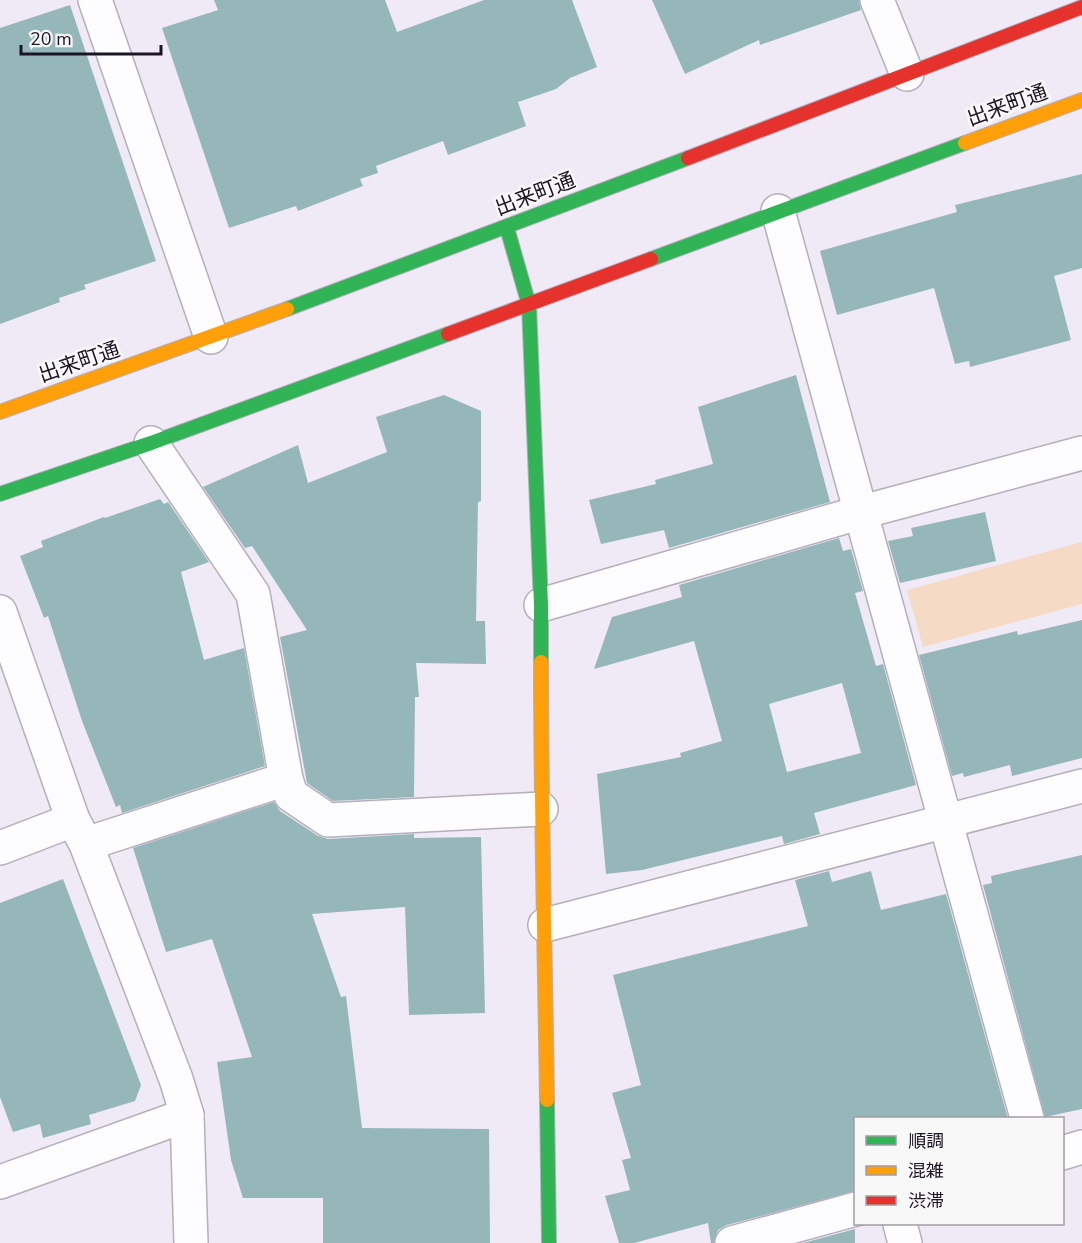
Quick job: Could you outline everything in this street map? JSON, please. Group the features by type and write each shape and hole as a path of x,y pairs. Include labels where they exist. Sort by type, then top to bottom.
{"main road":[{"name":"出来町通","path":"0,412 507,228 1082,8"},
{"name":"出来町通","path":"0,494 151,443 1082,100"},
{"path":"507,228 529,305 541,605 541,809 545,925 549,1243"}],"street":[{"path":"95,0 211,337"},
{"path":"877,0 907,74"},
{"path":"778,211 1026,1117"},
{"path":"151,443 253,594 286,779 291,795 328,820 541,809"},
{"path":"541,605 862,512 1082,453"},
{"path":"0,612 80,832 176,1079 187,1115 191,1243"},
{"path":"0,848 80,832 286,779"},
{"path":"545,925 1082,786"},
{"path":"0,1182 187,1115"},
{"path":"1064,1152 1082,1148"},
{"path":"732,1243 854,1209"},
{"path":"900,1225 905,1243"}],"shaded area":[{"path":"1082,542 1082,604 923,647 907,590"}],"building":[{"path":"214,0 385,0 397,32 484,0 572,0 597,67 570,78 556,89 518,102 526,126 448,155 443,141 376,166 378,173 360,179 363,186 298,211 296,206 229,228 162,28 218,10"},
{"path":"652,0 859,0 861,10 760,45 759,40 685,74"},
{"path":"70,5 156,261 84,285 86,289 59,298 60,302 0,324 0,28"},
{"path":"1082,174 1082,268 1054,276 1071,340 970,367 969,361 955,364 934,288 837,315 820,251 957,212 955,205"},
{"path":"796,375 830,502 669,548 664,530 601,544 589,500 656,484 655,480 713,464 698,407"},
{"path":"444,395 481,411 481,501 478,502 476,621 485,621 486,664 416,663 419,697 415,697 414,797 333,801 307,783 280,637 307,630 252,546 245,548 203,487 298,445 308,483 387,452 376,417"},
{"path":"160,499 164,504 168,502 209,562 181,572 204,660 244,648 265,766 122,813 120,805 116,807 82,721 48,616 44,618 20,556 43,547 41,541"},
{"path":"985,512 996,561 900,583 888,541 913,536 911,528"},
{"path":"839,538 843,551 851,549 863,591 855,593 876,666 883,664 916,785 814,813 820,834 784,844 782,836 642,870 606,874 597,774 681,757 680,753 722,741 694,641 594,669 612,617 682,597 679,585","holes":["842,683 861,753 787,772 769,704"]},
{"path":"1082,620 1082,758 1012,776 1010,765 964,777 963,773 952,776 919,655 1017,631 1018,635"},
{"path":"274,802 280,811 318,836 328,839 414,834 414,838 481,837 485,1013 409,1015 405,907 312,914 341,997 346,996 362,1128 489,1129 490,1243 323,1243 323,1198 243,1198 231,1160 217,1062 252,1057 212,939 166,952 133,848"},
{"path":"1082,855 1082,1109 1045,1117 983,885 992,883 991,876"},
{"path":"829,871 832,882 871,871 881,910 946,894 1007,1117 854,1117 854,1191 727,1225 718,1230 714,1243 711,1243 708,1223 634,1243 619,1243 605,1196 630,1190 622,1160 631,1158 612,1093 641,1085 613,975 808,926 795,880"},
{"path":"63,879 141,1085 135,1101 89,1115 91,1124 43,1138 40,1124 13,1132 0,1097 0,903"},
{"path":"855,1229 855,1243 803,1243"}],"traffic: fast":[{"path":"651,259 965,143"},
{"path":"287,309 688,158"},
{"path":"507,228 529,305 541,605 541,662"},
{"path":"0,494 151,443 448,334"},
{"path":"547,1100 549,1243"}],"traffic: slow":[{"path":"965,143 1082,100"},
{"path":"0,412 287,309"},
{"path":"541,662 547,1100"}],"traffic: jam":[{"path":"688,158 1082,7"},
{"path":"448,334 651,259"}]}
